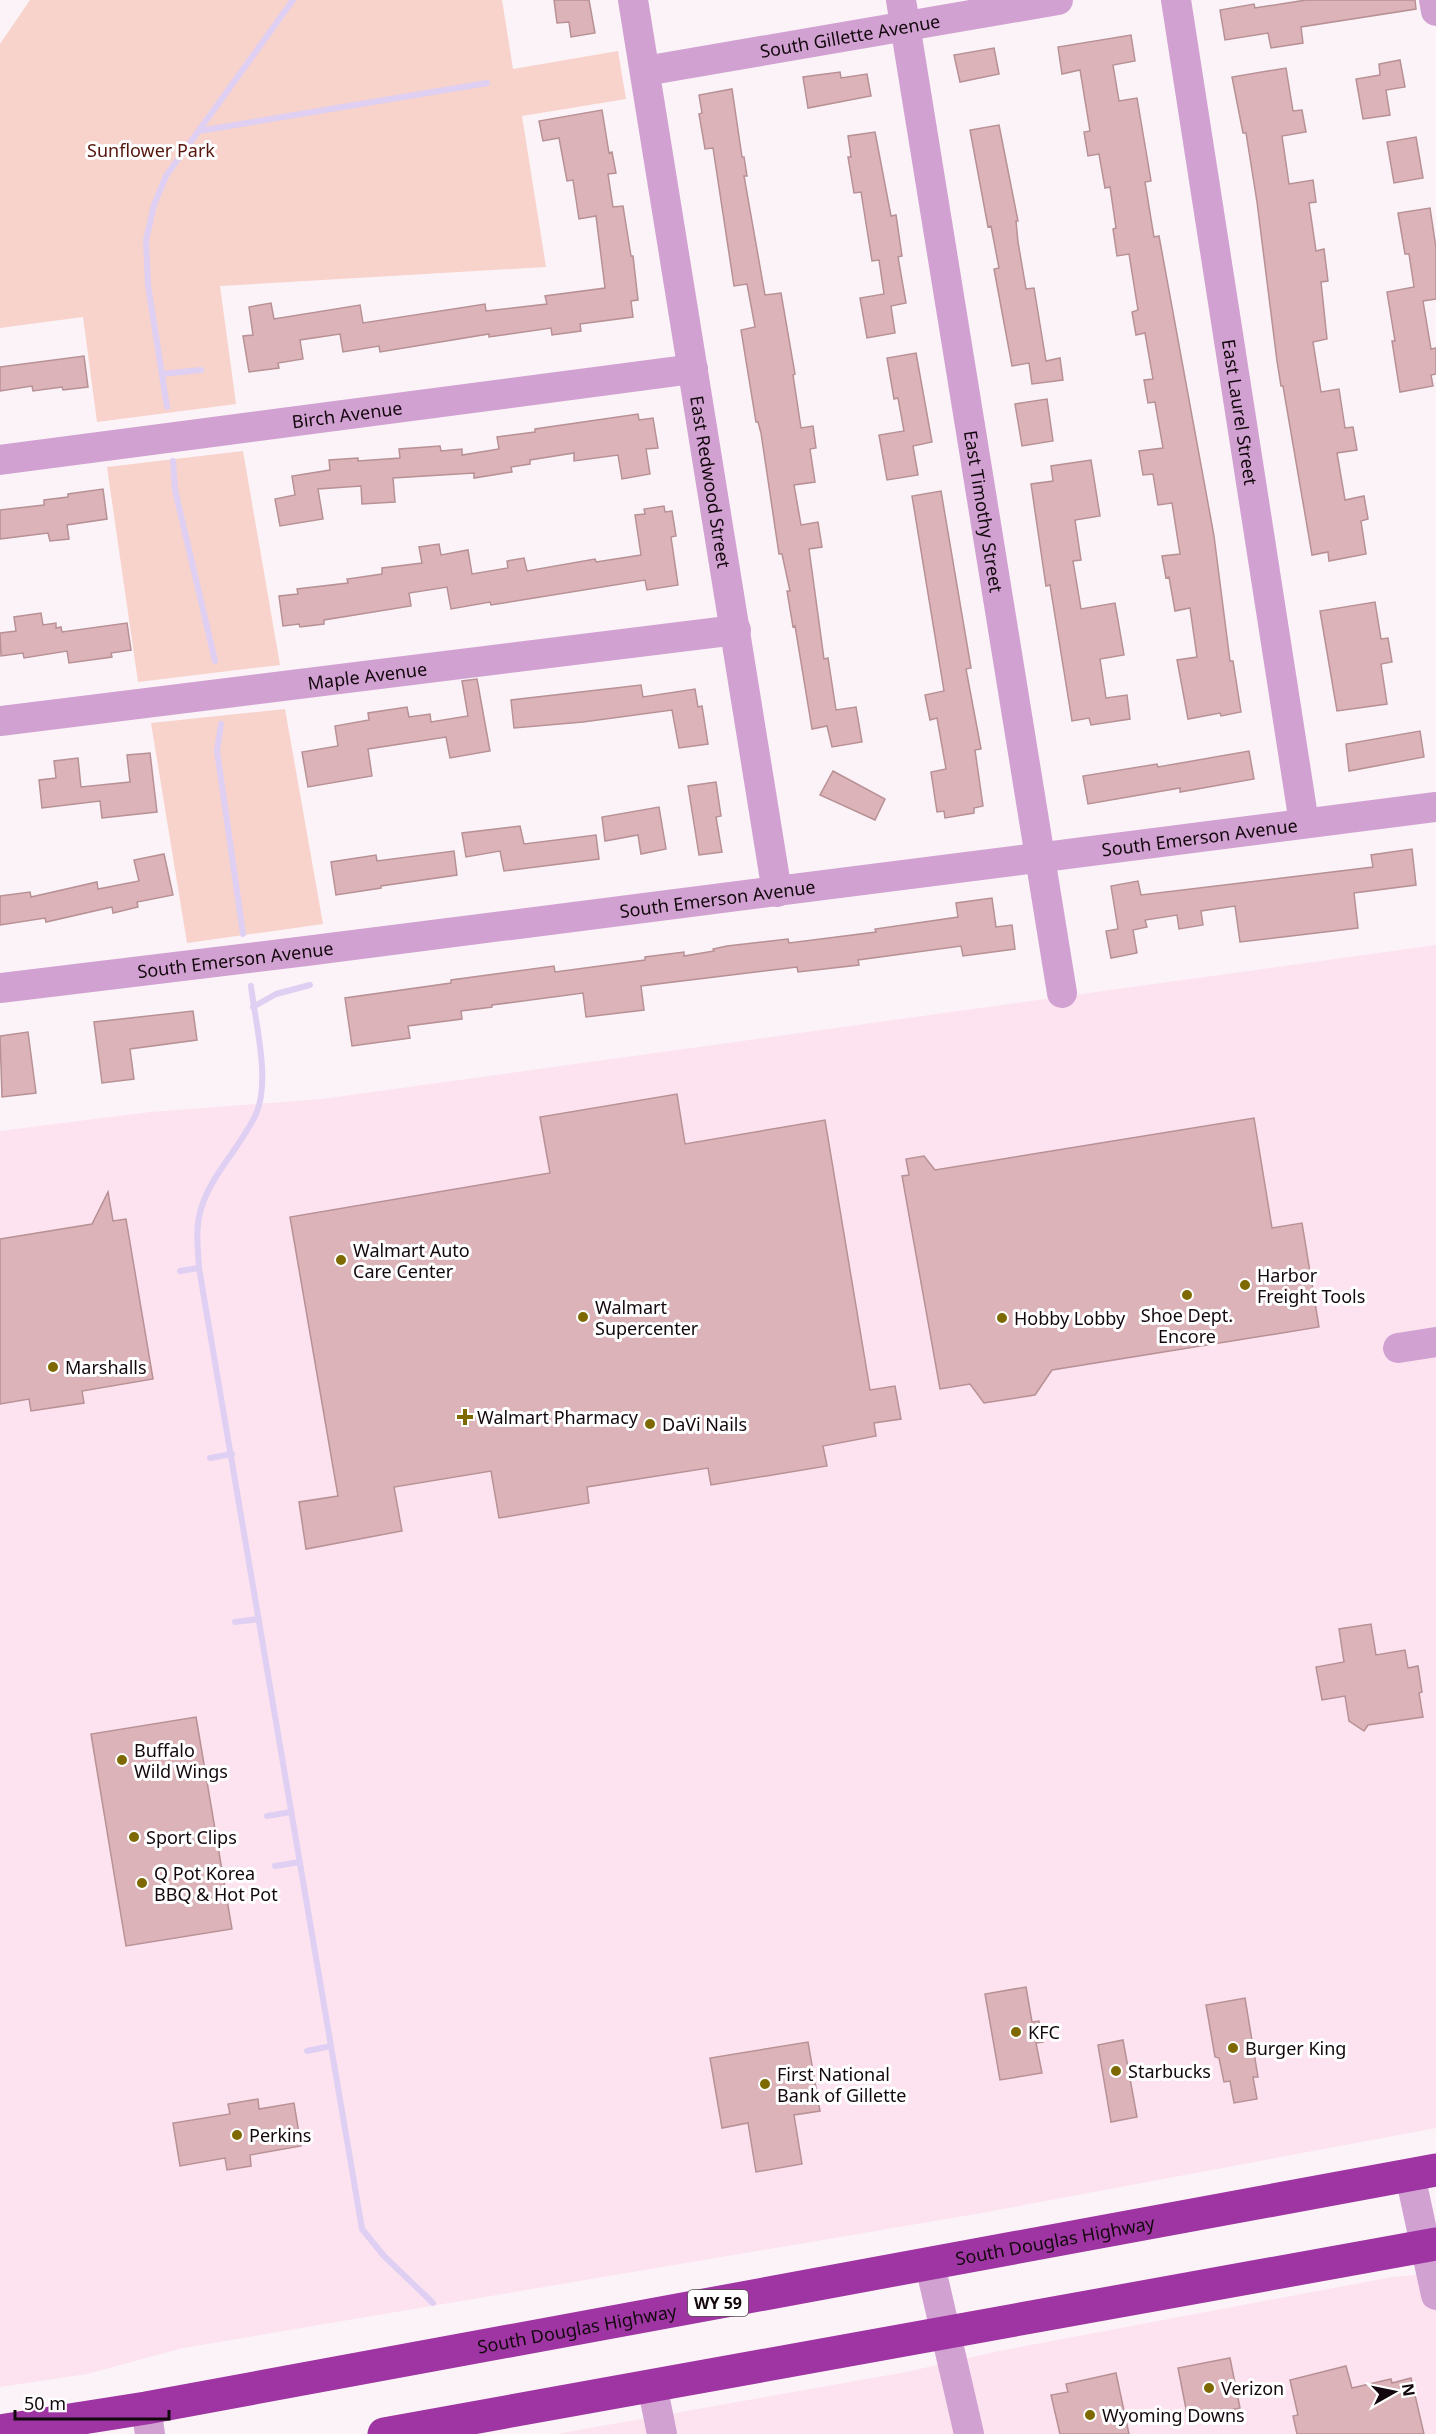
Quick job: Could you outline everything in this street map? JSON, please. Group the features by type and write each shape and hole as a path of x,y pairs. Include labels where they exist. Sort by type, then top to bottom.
{"highway":[{"name":"South Douglas Highway","path":"0,2431 148,2421 930,2265 1423,2173"},
{"path":"384,2434 1431,2245"}],"street":[{"name":"East Redwood Street","path":"633,0 777,892"},
{"name":"South Gillette Avenue","path":"645,71 903,14 1058,0"},
{"name":"East Laurel Street","path":"1176,0 1304,823"},
{"path":"1434,0 1436,11"},
{"name":"East Timothy Street","path":"903,14 1062,993"},
{"name":"Birch Avenue","path":"0,460 693,369"},
{"name":"Maple Avenue","path":"0,721 736,630"},
{"name":"South Emerson Avenue","path":"0,988 777,892 1436,807"},
{"path":"1398,1348 1436,1342"},
{"path":"1423,2173 1436,2295"},
{"path":"930,2265 969,2434"},
{"path":"652,2385 662,2434"}],"shaded area":[{"path":"1436,945 1436,2128 976,2214 183,2348 87,2374 0,2387 0,1131 150,1112 322,1099"},
{"path":"1436,2273 1436,2434 556,2434 906,2372 999,2351 1392,2277"}],"green space":[{"name":"Sunflower Park","path":"30,0 502,0 513,69 618,51 626,99 522,116 546,267 220,286 236,404 97,422 83,317 0,328 0,44"},
{"path":"243,451 280,665 138,682 107,467"},
{"path":"285,709 323,924 187,943 151,723"}],"building":[{"path":"554,0 589,0 595,33 571,37 569,22 557,23"},
{"path":"1306,0 1415,0 1416,9 1301,27 1303,43 1271,48 1268,33 1225,40 1220,10 1254,4 1255,8"},
{"path":"1131,35 1135,61 1113,65 1119,101 1137,98 1151,181 1145,182 1154,237 1159,236 1214,536 1230,661 1233,661 1241,712 1221,716 1220,713 1188,719 1177,660 1197,657 1190,608 1175,611 1169,577 1166,578 1162,556 1180,554 1172,503 1158,505 1153,474 1143,475 1139,451 1163,448 1155,402 1148,403 1144,380 1153,379 1145,333 1136,335 1132,312 1138,310 1129,254 1117,256 1113,229 1116,228 1110,187 1105,188 1099,154 1088,156 1084,132 1090,131 1080,70 1062,74 1058,47"},
{"path":"994,48 999,74 960,82 954,55"},
{"path":"1400,60 1405,87 1386,90 1390,115 1363,119 1356,79 1380,75 1379,64"},
{"path":"1286,68 1293,111 1302,110 1306,132 1282,136 1289,184 1313,180 1316,202 1309,203 1316,251 1324,249 1328,281 1321,282 1327,339 1313,342 1321,392 1339,389 1345,428 1353,427 1357,450 1337,453 1345,500 1364,496 1368,519 1361,521 1366,554 1329,561 1328,552 1312,555 1277,361 1246,133 1243,133 1232,77"},
{"path":"840,72 841,78 867,74 871,96 808,108 803,77"},
{"path":"732,89 747,176 744,176 765,295 781,293 795,374 793,375 801,428 813,426 816,448 810,449 815,482 794,485 801,525 818,522 822,547 809,549 824,659 828,658 836,710 856,707 862,742 832,747 827,726 812,729 787,591 790,591 782,554 779,554 761,433 758,422 756,422 741,330 755,327 747,284 734,286 713,148 705,149 699,114 702,113 699,95"},
{"path":"602,110 609,153 612,152 616,173 608,174 613,207 623,206 631,256 633,256 638,300 631,301 633,317 580,324 581,331 552,335 551,328 489,337 489,334 380,352 379,346 343,352 340,334 300,340 303,359 278,363 279,368 249,372 243,336 253,335 249,307 271,303 274,319 360,305 363,323 485,304 486,311 547,304 545,296 605,288 596,216 579,219 573,180 567,181 559,138 543,141 539,121"},
{"path":"999,125 1018,221 1016,221 1018,242 1026,289 1034,288 1046,361 1060,358 1063,380 1032,384 1029,363 1012,366 994,269 999,268 991,226 988,227 970,130"},
{"path":"875,132 891,216 896,215 902,256 898,257 906,303 891,306 895,333 867,338 860,298 884,294 879,260 872,261 861,192 854,193 848,157 851,157 848,136"},
{"path":"1416,137 1423,178 1394,183 1387,142"},
{"path":"1430,208 1436,248 1436,299 1423,301 1431,349 1436,348 1436,374 1431,375 1433,386 1400,392 1387,292 1414,287 1409,254 1405,254 1398,213"},
{"path":"916,353 932,442 913,446 918,475 887,480 879,435 904,431 898,398 894,399 887,358"},
{"path":"84,356 88,387 63,390 62,387 33,391 32,386 0,391 0,367"},
{"path":"1047,399 1053,441 1022,446 1015,404"},
{"path":"638,414 639,420 653,418 658,448 646,449 650,474 622,479 618,455 574,461 574,453 530,460 530,464 511,467 512,472 474,478 474,473 393,478 395,502 362,504 361,486 318,489 323,519 280,526 275,499 295,495 292,476 330,470 329,460 358,458 358,461 400,458 399,449 440,446 441,451 462,449 462,455 499,449 497,437"},
{"path":"1091,460 1100,516 1075,520 1081,560 1073,561 1081,609 1115,603 1124,655 1100,659 1106,698 1127,695 1130,719 1091,725 1089,718 1072,721 1050,585 1046,586 1031,484 1053,481 1051,466"},
{"path":"103,489 107,519 67,525 69,539 50,541 48,533 0,539 0,510 44,505 44,500"},
{"path":"941,491 971,668 966,669 981,749 975,750 983,806 974,808 974,813 945,818 944,811 937,812 931,772 946,769 937,718 930,720 925,695 944,691 912,496"},
{"path":"664,506 665,512 672,511 676,536 671,537 678,585 647,590 645,580 491,605 490,602 451,609 447,587 409,593 411,606 324,620 324,624 300,627 299,624 283,626 279,596 298,594 297,589 348,583 347,579 382,574 382,568 422,563 419,547 439,544 441,555 468,550 472,574 508,568 507,561 524,558 527,571 595,559 596,562 641,555 635,515 645,514 644,509"},
{"path":"1375,602 1381,639 1388,638 1392,662 1381,664 1387,704 1337,711 1320,611"},
{"path":"41,613 43,625 56,623 56,628 61,627 62,632 127,623 131,650 111,653 112,657 69,663 67,651 24,658 23,653 1,656 0,633 16,631 14,617"},
{"path":"477,679 490,751 450,758 446,737 368,749 372,776 308,787 302,752 338,746 335,726 369,720 368,713 407,707 409,717 430,714 431,722 468,716 462,681"},
{"path":"641,685 643,697 695,689 698,707 702,706 708,744 679,748 672,710 583,722 514,728 511,700"},
{"path":"1420,731 1424,757 1349,771 1346,744"},
{"path":"1249,751 1254,779 1180,792 1180,788 1088,804 1083,776 1157,764 1158,767"},
{"path":"150,753 157,812 102,818 100,801 42,808 39,780 56,778 54,761 78,758 81,787 130,782 127,755"},
{"path":"833,771 885,799 875,820 820,795"},
{"path":"716,782 721,816 716,817 722,852 699,855 688,786"},
{"path":"659,807 666,849 641,854 638,835 605,841 602,817"},
{"path":"520,826 524,844 596,835 599,859 504,871 500,851 466,857 462,833"},
{"path":"1412,849 1416,885 1354,893 1358,928 1240,942 1235,906 1201,911 1203,925 1179,929 1177,915 1145,920 1147,927 1133,930 1137,953 1111,958 1106,931 1118,929 1111,886 1138,881 1141,895 1373,867 1371,855"},
{"path":"454,851 457,875 336,895 331,862 376,855 377,861"},
{"path":"164,854 173,895 137,902 138,907 113,913 112,907 46,922 45,918 0,925 0,896 30,892 31,897 97,882 98,889 139,881 134,860"},
{"path":"992,898 996,927 1012,925 1015,949 963,956 961,946 858,960 859,965 798,972 797,967 641,986 644,1010 586,1017 583,993 492,1005 492,1007 461,1011 462,1019 408,1026 410,1038 352,1046 345,998 554,966 555,972 645,960 645,957 684,952 684,956 714,951 713,949 727,946 788,939 789,943 876,932 875,929 958,917 956,903"},
{"path":"193,1011 197,1040 130,1049 134,1079 102,1083 94,1022"},
{"path":"28,1032 36,1093 2,1097 0,1036"},
{"name":"Walmart Supercenter","path":"677,1094 685,1144 825,1120 870,1390 895,1386 901,1419 874,1423 876,1436 823,1446 827,1466 711,1485 708,1468 587,1487 589,1503 499,1518 491,1471 394,1487 402,1531 306,1549 299,1502 338,1496 290,1217 550,1173 540,1117"},
{"path":"1254,1118 1272,1228 1302,1223 1319,1327 1052,1370 1035,1395 984,1403 970,1384 940,1389 902,1176 909,1175 906,1159 924,1156 935,1170"},
{"path":"108,1192 113,1221 126,1219 153,1379 82,1391 84,1403 31,1411 29,1399 0,1404 0,1239 92,1224"},
{"path":"1371,1624 1376,1655 1405,1650 1408,1668 1418,1666 1423,1717 1368,1725 1364,1731 1349,1721 1345,1696 1322,1700 1316,1667 1344,1662 1339,1629"},
{"path":"196,1717 232,1929 126,1946 91,1734"},
{"name":"KFC","path":"1026,1987 1032,2022 1039,2021 1043,2042 1036,2043 1042,2073 1000,2080 985,1994"},
{"name":"Burger King","path":"1245,1998 1258,2077 1253,2077 1257,2099 1234,2103 1230,2081 1224,2082 1219,2058 1215,2057 1206,2005"},
{"name":"Starbucks","path":"1123,2040 1137,2117 1111,2122 1098,2045"},
{"name":"First National Bank of Gillette","path":"808,2042 820,2111 794,2115 802,2164 756,2172 748,2123 722,2128 710,2058"},
{"name":"Perkins","path":"258,2099 259,2109 294,2103 301,2146 250,2155 251,2166 227,2170 225,2158 180,2166 173,2123 230,2114 228,2104"},
{"name":"Verizon","path":"1230,2358 1240,2408 1188,2419 1178,2368"},
{"path":"1346,2366 1352,2388 1391,2379 1392,2383 1411,2378 1424,2434 1297,2434 1293,2416 1298,2415 1290,2380"},
{"name":"Wyoming Downs","path":"1116,2373 1129,2434 1060,2434 1051,2395 1068,2392 1066,2384"}],"waterway":[{"path":"167,407 148,285 146,240 154,205 166,176 293,0"},
{"path":"199,131 487,83"},
{"path":"162,374 201,370"},
{"path":"173,461 175,490 215,661"},
{"path":"221,724 217,751 243,934"},
{"path":"253,1007 276,994 310,985"},
{"path":"251,986 262,1068 260,1100 250,1126 219,1172 201,1209 197,1238 199,1268 362,2229 384,2256 433,2303"},
{"path":"180,1271 199,1268"},
{"path":"210,1458 232,1454"},
{"path":"235,1622 259,1619"},
{"path":"267,1816 291,1812"},
{"path":"275,1866 300,1862"},
{"path":"307,2051 331,2046"}],"place":[{"name":"Walmart Auto Care Center","path":"341,1260"},
{"name":"Harbor Freight Tools","path":"1245,1285"},
{"name":"Shoe Dept. Encore","path":"1187,1295"},
{"name":"Walmart Supercenter","path":"583,1317"},
{"name":"Hobby Lobby","path":"1002,1318"},
{"name":"Marshalls","path":"53,1367"},
{"name":"Walmart Pharmacy","path":"465,1417"},
{"name":"DaVi Nails","path":"650,1424"},
{"name":"Buffalo Wild Wings","path":"122,1760"},
{"name":"Sport Clips","path":"134,1837"},
{"name":"Q Pot Korea BBQ & Hot Pot","path":"142,1883"},
{"name":"KFC","path":"1016,2032"},
{"name":"Burger King","path":"1233,2048"},
{"name":"Starbucks","path":"1116,2071"},
{"name":"First National Bank of Gillette","path":"765,2084"},
{"name":"Perkins","path":"237,2135"},
{"name":"Verizon","path":"1209,2388"},
{"name":"Wyoming Downs","path":"1090,2415"}]}
